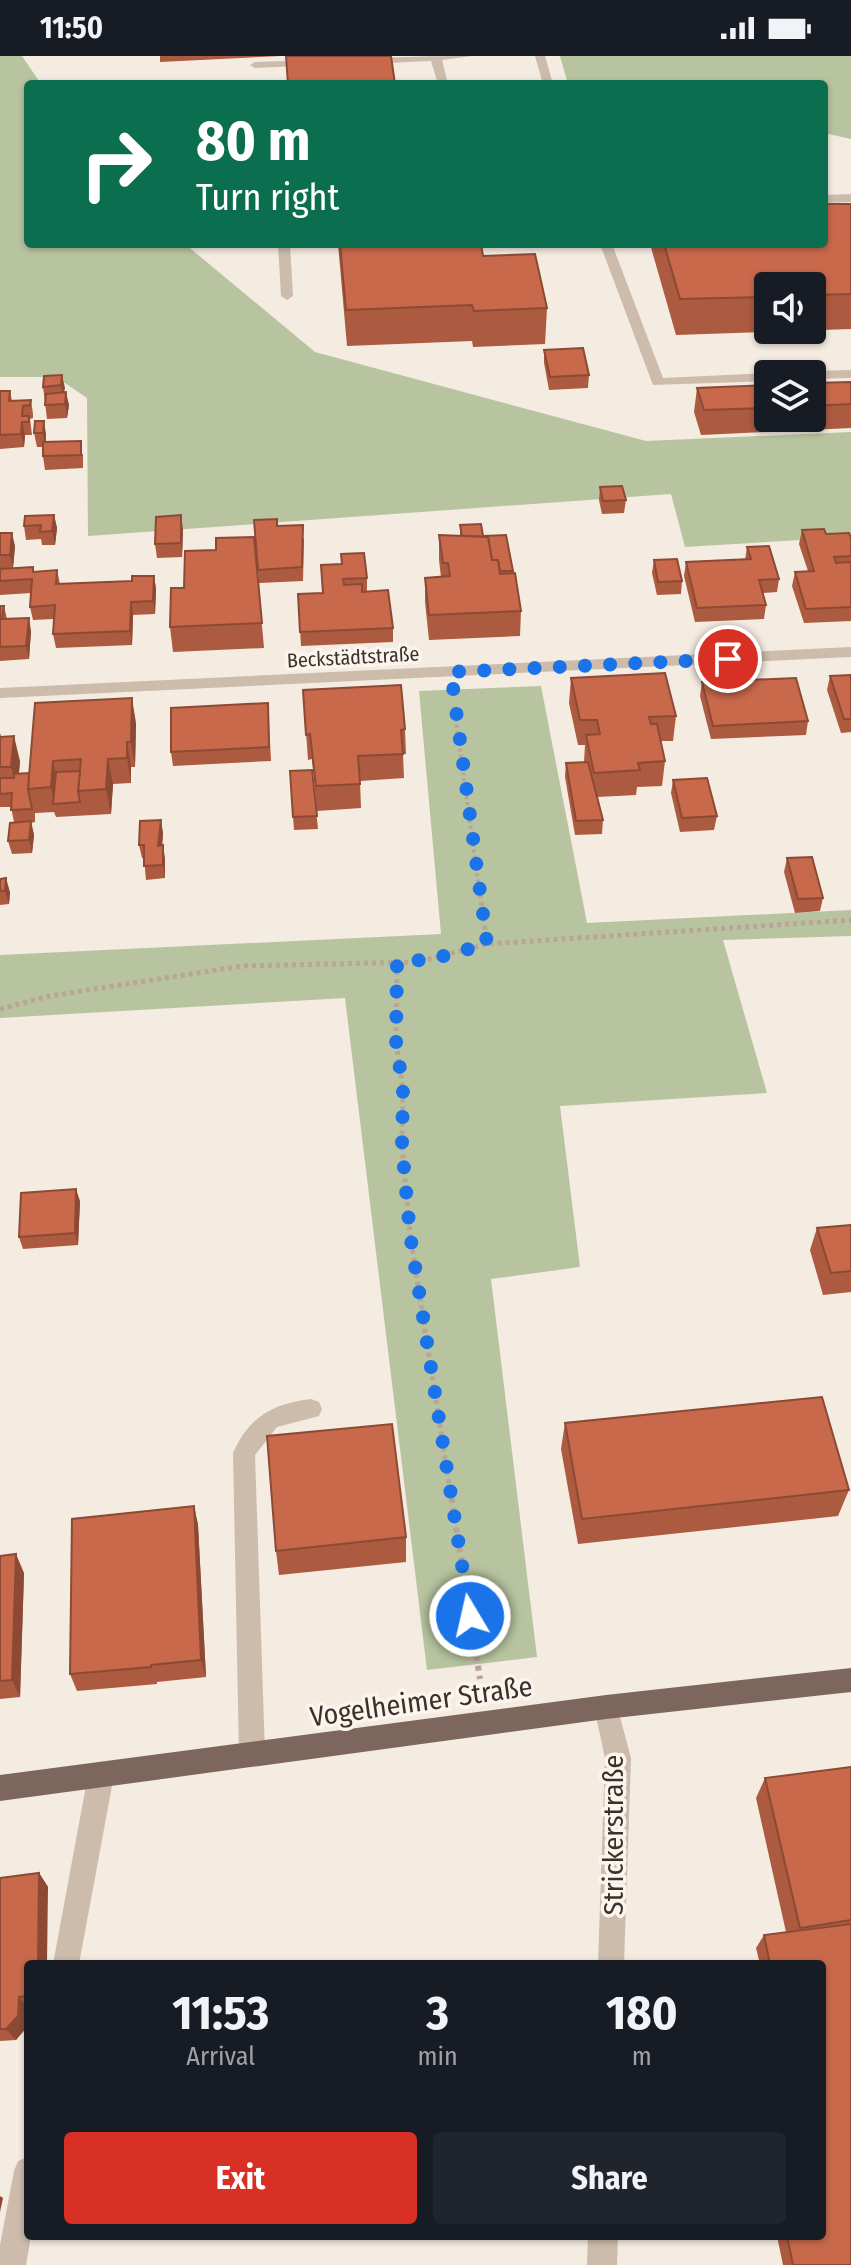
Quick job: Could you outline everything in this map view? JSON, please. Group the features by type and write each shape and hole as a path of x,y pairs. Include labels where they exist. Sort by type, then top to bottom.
{"main road":[{"name":"Vogelheimer Straße","path":"0,1788 606,1707 851,1680"}],"street":[{"path":"360,61 467,56"},
{"path":"540,56 547,80"},
{"path":"436,58 442,80"},
{"path":"255,65 330,62"},
{"path":"828,199 851,198"},
{"path":"284,248 287,296"},
{"path":"608,248 658,382 754,378"},
{"path":"826,375 851,374"},
{"name":"Beckstädtstraße","path":"0,693 851,652"},
{"path":"252,1754 244,1453 263,1422 290,1411 311,1409"},
{"name":"Strickerstraße","path":"606,1707 618,1758 611,1960"},
{"path":"67,1960 101,1775"},
{"path":"11,2265 24,2193"},
{"path":"602,2265 603,2240"}],"path":[{"path":"451,672 487,944"},
{"path":"0,1009 50,996 242,966 320,962 397,963 436,958 487,944 851,920"},
{"path":"397,963 396,1041 403,1090 402,1146 410,1234 487,1723"}],"green space":[{"path":"0,56 22,56 38,80 24,80 24,248 190,248 315,352 646,441 851,432 851,537 685,547 671,494 88,536 87,398 56,377 0,377"},
{"path":"560,56 851,56 851,139 828,134 828,80 567,80"},
{"path":"541,686 587,923 851,910 851,936 723,940 767,1093 560,1106 580,1267 491,1279 537,1657 427,1670 345,998 0,1018 0,955 441,934 419,691"}],"building":[{"path":"286,56 391,56 394,80 288,80"},
{"path":"828,204 851,204 851,294 826,295 826,272 754,272 754,297 680,299 665,248 828,248"},
{"path":"340,248 482,248 483,256 535,254 547,308 474,311 472,305 346,310"},
{"path":"583,348 589,375 550,377 544,350"},
{"path":"62,375 61,385 43,387 44,376"},
{"path":"851,382 851,404 826,405 826,383"},
{"path":"754,386 754,408 704,410 697,388"},
{"path":"0,391 10,391 9,401 31,400 30,405 23,406 22,416 29,416 29,422 22,422 21,434 0,435"},
{"path":"66,392 65,404 45,405 46,394"},
{"path":"35,421 44,421 43,433 34,433"},
{"path":"81,441 81,455 43,456 43,442"},
{"path":"622,486 626,500 603,501 600,487"},
{"path":"54,515 52,531 40,532 41,525 24,526 25,516"},
{"path":"181,515 181,543 155,544 156,517"},
{"path":"277,519 277,526 303,525 302,567 258,570 254,520"},
{"path":"481,524 483,536 506,535 513,571 500,571 498,560 492,560 488,537 462,536 460,525"},
{"path":"824,529 826,534 849,533 851,538 851,556 834,557 836,563 851,562 851,607 806,609 795,572 814,571 802,530"},
{"path":"0,533 12,533 10,555 0,555"},
{"path":"439,535 488,537 492,560 498,560 500,574 515,573 521,611 429,615 425,578 450,576 448,563 443,563"},
{"path":"254,537 262,623 170,627 171,588 184,588 185,551 216,550 216,538"},
{"path":"769,546 779,579 759,580 766,605 697,608 686,562 751,559 747,547"},
{"path":"364,553 367,578 343,579 344,585 362,584 362,592 388,590 393,628 300,632 298,594 323,593 321,565 342,564 341,554"},
{"path":"677,559 682,581 658,582 654,560"},
{"path":"33,567 33,572 57,570 56,584 132,581 132,576 154,576 153,601 131,602 130,631 53,634 55,605 30,607 32,579 0,581 0,569"},
{"path":"0,606 4,606 2,619 29,618 26,646 0,647"},
{"path":"665,673 676,716 649,717 651,724 657,724 665,761 638,763 640,770 594,773 586,735 600,734 597,720 580,720 571,678"},
{"path":"851,675 851,719 844,719 830,676"},
{"path":"796,678 808,721 713,726 702,682"},
{"path":"401,685 405,729 401,730 403,754 358,756 360,784 316,786 310,734 306,735 303,690"},
{"path":"132,698 131,742 127,742 127,758 108,759 106,789 78,791 81,759 53,761 51,787 28,789 35,703"},
{"path":"268,703 269,747 171,752 171,708"},
{"path":"14,736 11,767 0,767 0,737"},
{"path":"588,762 603,820 576,821 566,763"},
{"path":"312,770 317,816 293,817 290,771"},
{"path":"80,771 80,802 53,804 56,772"},
{"path":"29,773 32,809 11,810 12,793 0,794 0,778"},
{"path":"707,778 717,816 682,818 673,780"},
{"path":"161,820 158,846 163,845 163,865 144,866 144,845 139,845 140,821"},
{"path":"31,821 29,840 8,841 10,823"},
{"path":"812,857 823,898 798,899 787,858"},
{"path":"6,878 5,891 0,891 0,879"},
{"path":"76,1189 75,1233 19,1237 21,1193"},
{"path":"851,1225 851,1271 831,1273 817,1228"},
{"path":"822,1397 849,1490 582,1519 565,1423"},
{"path":"392,1424 406,1537 276,1551 267,1436"},
{"path":"194,1506 201,1660 70,1674 72,1519"},
{"path":"16,1554 12,1680 0,1681 0,1556"},
{"path":"851,1767 851,1920 800,1928 765,1778"},
{"path":"39,1873 38,1960 24,1960 24,1996 19,1997 18,2016 6,2029 0,2029 0,1878"},
{"path":"851,1924 851,2265 793,2265 788,2240 826,2240 826,1960 769,1960 764,1935"}],"route":[{"path":"470,1616 410,1234 402,1146 403,1090 395,1010 397,963 436,958 487,944 451,672 728,659"}]}
